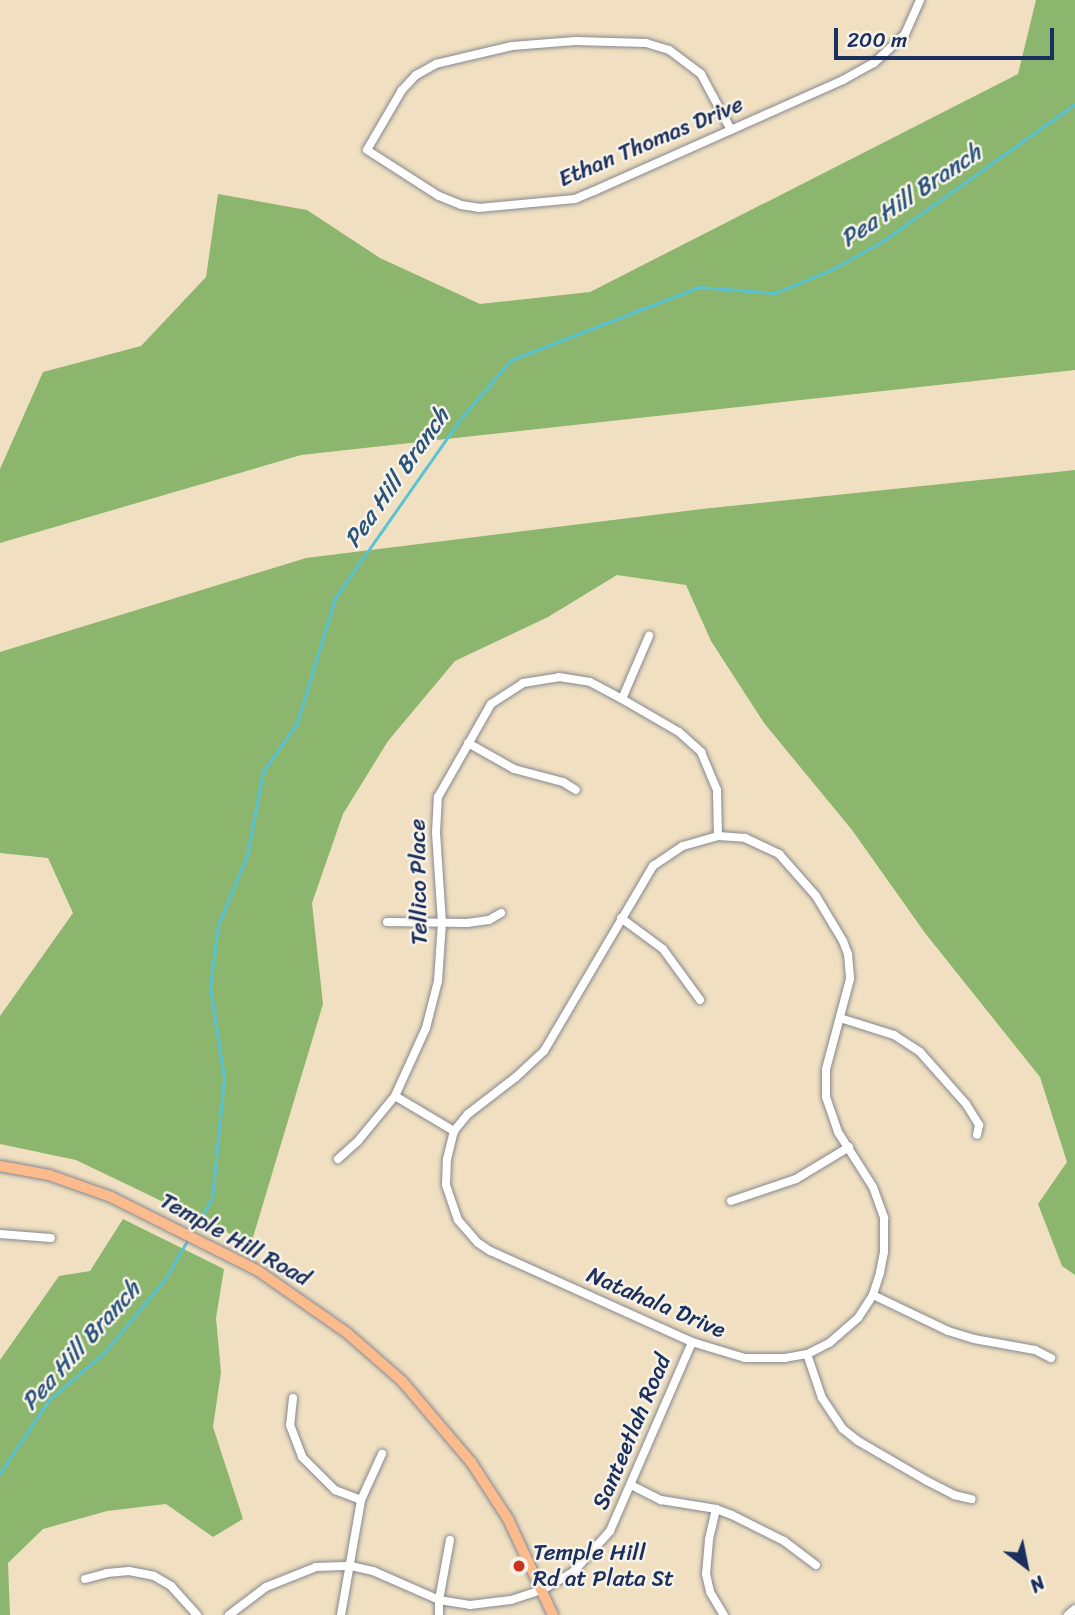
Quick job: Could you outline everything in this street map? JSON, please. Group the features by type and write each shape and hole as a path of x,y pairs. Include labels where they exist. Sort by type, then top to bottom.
{"main road":[{"name":"Temple Hill Road","path":"0,1166 49,1175 111,1197 257,1270 346,1332 402,1381 471,1462 508,1519 553,1615"}],"street":[{"name":"Ethan Thomas Drive","path":"731,130 701,74 669,50 646,43 575,41 512,46 436,64 416,75 402,90 368,150 439,196 461,205 480,208 575,199 731,130 874,64 905,34 920,0"},
{"path":"622,699 649,636"},
{"name":"Tellico Place","path":"338,1159 358,1141 395,1096 414,1060 429,1020 438,981 442,923 436,806 440,789 491,704 531,680 559,677 581,679 679,732 701,752 717,790 718,836"},
{"path":"468,743 514,769 563,782 576,790"},
{"name":"Natahala Drive","path":"718,836 745,838 779,854 828,913 844,941 850,968 825,1078 832,1120 873,1187 884,1218 884,1252 873,1295 844,1332 807,1354 766,1359 745,1358 692,1342 523,1268 478,1243 458,1220 448,1197 445,1171 454,1131 468,1114 516,1077 544,1051 621,918 653,866 661,858 691,842 718,836"},
{"path":"387,922 477,922 501,913"},
{"path":"621,918 663,949 700,1000"},
{"path":"840,1018 894,1035 920,1052 966,1104 979,1125 978,1136"},
{"path":"395,1096 454,1131"},
{"path":"731,1201 796,1180 849,1147"},
{"path":"0,1234 51,1238"},
{"path":"873,1295 948,1331 974,1339 1035,1350 1051,1358"},
{"name":"Santeetlah Road","path":"229,1615 283,1578 317,1567 351,1566 373,1571 439,1600 489,1604 542,1590 572,1572 600,1545 610,1531 692,1342"},
{"path":"807,1354 822,1398 843,1429 858,1441 927,1481 954,1495 972,1499"},
{"path":"293,1398 290,1425 302,1457 335,1490 361,1500"},
{"path":"341,1615 361,1500 382,1454"},
{"path":"631,1485 661,1500 716,1509 785,1541 816,1565"},
{"path":"716,1509 706,1555 706,1574 710,1592 724,1615"},
{"path":"439,1615 439,1600 450,1540"},
{"path":"85,1579 129,1571 154,1576 171,1586 197,1615"},
{"path":"1068,1615 1075,1609"}],"green space":[{"path":"1036,0 1075,0 1075,370 301,455 0,543 0,469 43,372 141,346 206,277 218,194 307,210 380,258 480,304 590,292 1018,74"},
{"path":"1075,470 1075,1275 1062,1266 1038,1204 1067,1162 1040,1077 925,933 852,830 764,723 711,641 686,585 617,575 548,617 455,661 388,741 343,814 312,903 323,1004 251,1244 76,1160 0,1144 0,1016 73,913 48,858 0,853 0,652 306,558 702,509"},
{"path":"123,1219 224,1269 216,1318 221,1372 213,1427 243,1519 213,1537 166,1504 107,1511 43,1529 8,1563 10,1615 0,1615 0,1360 59,1276 90,1271"}],"waterway":[{"name":"Pea Hill Branch","path":"194,1230 212,1199 224,1078 210,988 218,925 247,856 263,772 297,723 335,598 461,418 511,360 699,287 775,293 831,270 883,241 1075,104"},
{"name":"Pea Hill Branch","path":"0,1473 49,1400 104,1353 166,1278 187,1241"}],"place":[{"name":"Temple Hill Rd at Plata St","path":"519,1566"}]}
